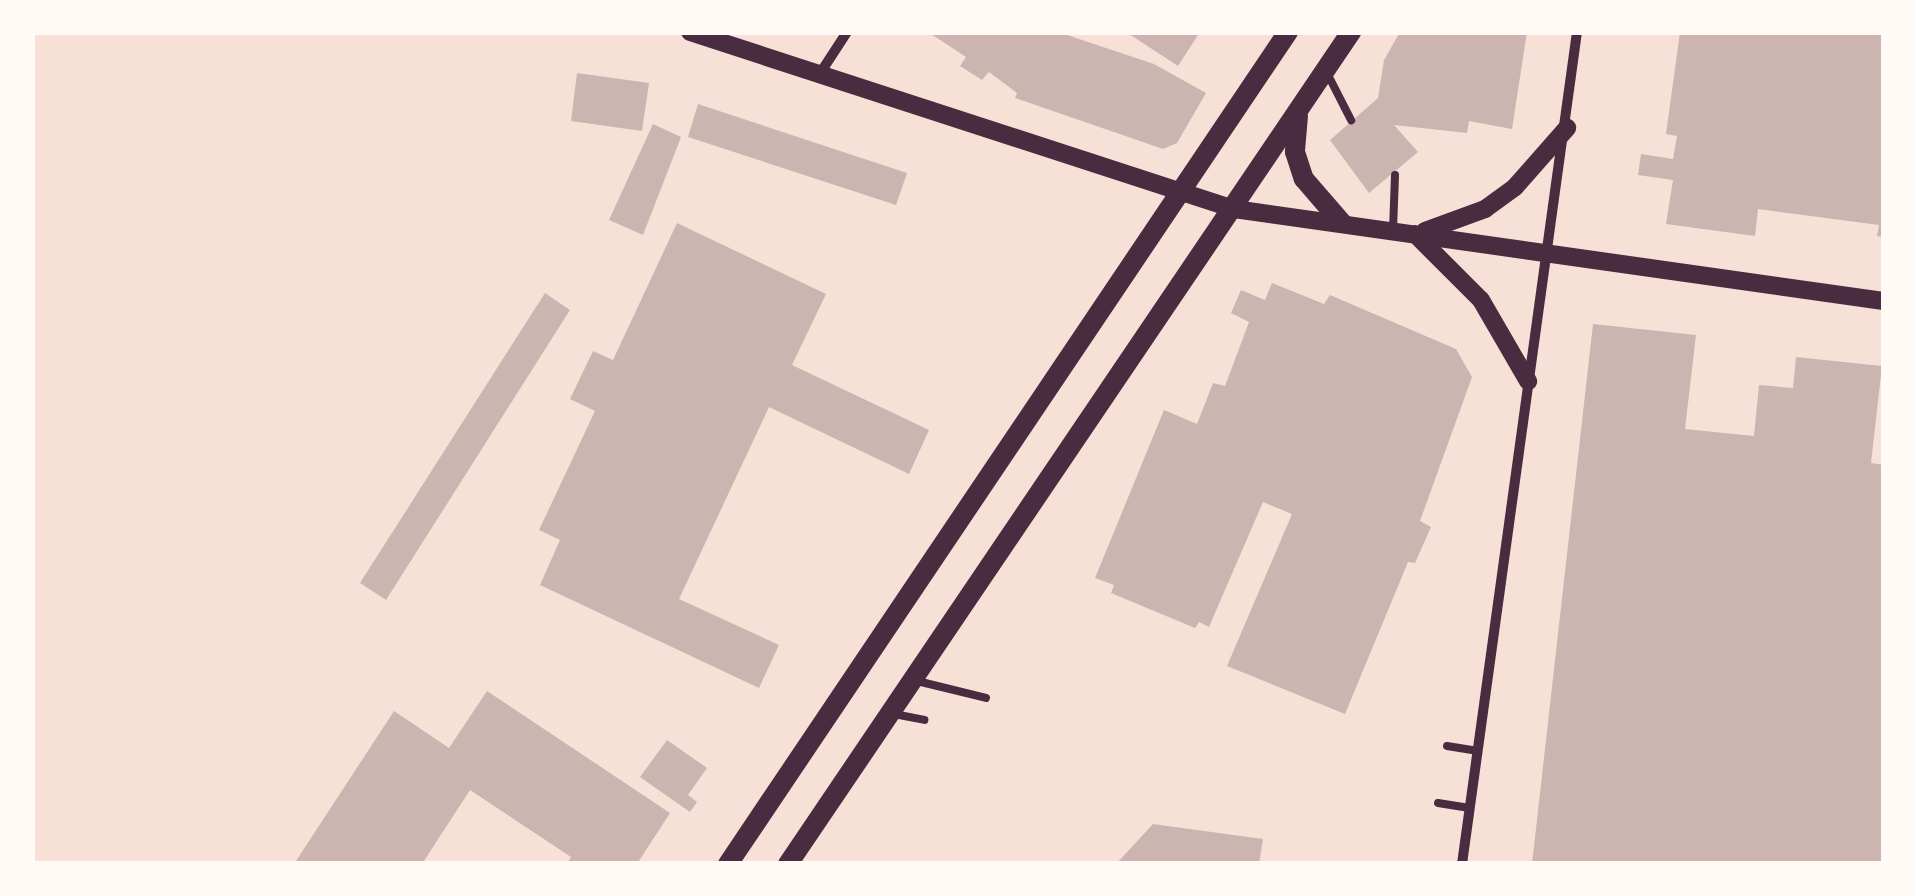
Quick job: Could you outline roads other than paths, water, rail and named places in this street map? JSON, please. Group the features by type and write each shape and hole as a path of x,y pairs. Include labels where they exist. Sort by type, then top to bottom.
{"main road":[{"path":"728,864 1288,32"},
{"path":"788,864 894,714 1351,32"},
{"path":"1299,112 1295,152 1304,179 1342,223"}],"street":[{"path":"690,32 1176,195 1234,210 1884,301"},
{"path":"819,75 847,32"},
{"path":"1462,864 1567,128 1577,32"},
{"path":"1414,234 1485,208 1515,186 1567,128"},
{"path":"1414,234 1482,300 1528,381"}],"lane":[{"path":"1326,72 1351,120"},
{"path":"1393,230 1394,175"},
{"path":"916,680 986,698"},
{"path":"894,714 924,720"},
{"path":"1447,746 1477,751"},
{"path":"1438,802 1470,808"}]}
